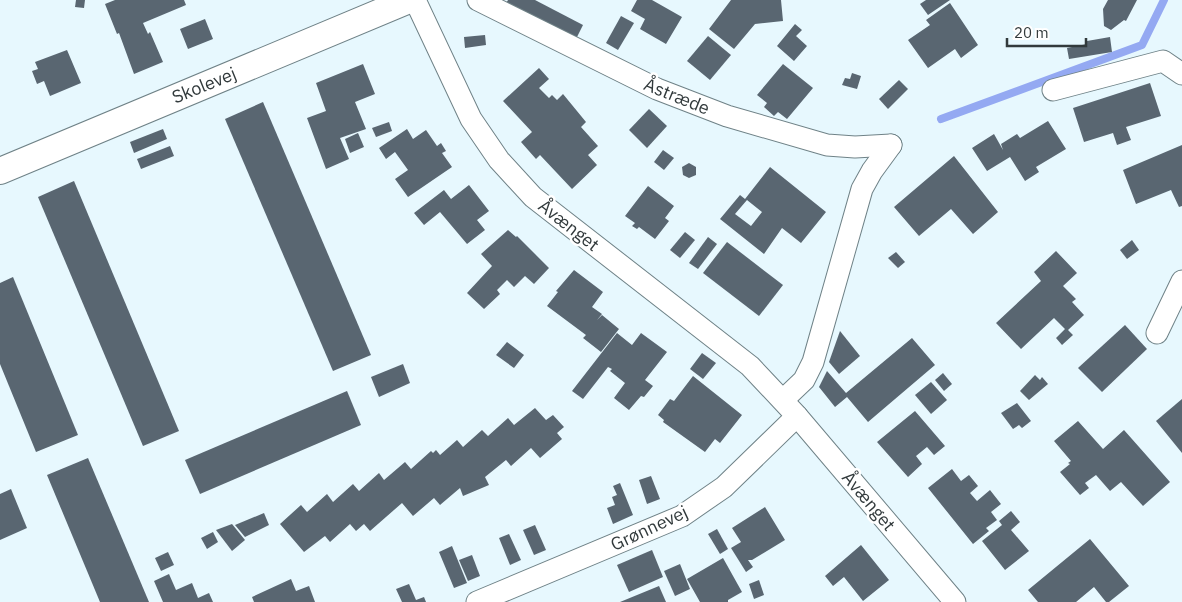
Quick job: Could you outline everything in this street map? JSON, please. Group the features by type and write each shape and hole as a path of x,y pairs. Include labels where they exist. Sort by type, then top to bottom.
{"street":[{"name":"Skolevej","path":"0,171 409,0"},
{"name":"Åvænget","path":"415,0 471,119 499,160 533,197 750,366 790,408 955,602"},
{"name":"Åstræde","path":"478,0 657,89 727,116 827,145 855,147 891,145 862,188 820,343 809,371 790,408"},
{"path":"1053,90 1163,61 1182,74"},
{"path":"1158,333 1182,281"},
{"name":"Grønnevej","path":"477,602 682,516 724,486 790,408"}],"building":[{"path":"76,0 85,0 84,8 75,7"},
{"path":"115,0 184,0 186,5 143,23 148,34 150,32 163,62 134,74 119,33 117,34 105,4"},
{"path":"508,0 535,0 583,25 576,39 505,5"},
{"path":"637,0 652,0 682,17 666,44 640,29 645,19 631,11"},
{"path":"731,0 781,0 783,21 755,24 734,49 709,29"},
{"path":"926,0 950,0 928,15 920,4"},
{"path":"1108,0 1137,0 1126,21 1124,20 1111,30 1104,26 1103,9"},
{"path":"950,3 978,45 961,58 955,49 928,68 908,40 930,25 926,20"},
{"path":"621,16 634,23 618,50 606,43"},
{"path":"205,19 213,39 188,49 180,29"},
{"path":"795,24 802,30 796,36 807,46 794,61 777,46"},
{"path":"485,35 486,45 465,48 464,37"},
{"path":"708,36 731,55 710,80 687,61"},
{"path":"1110,37 1112,52 1069,59 1067,48 1087,44 1087,41"},
{"path":"67,50 81,83 50,96 44,81 37,84 32,71 38,69 35,62"},
{"path":"363,64 375,94 355,102 366,129 340,138 349,159 326,169 307,118 326,111 316,83"},
{"path":"783,64 813,88 787,119 778,112 774,116 764,107 767,103 757,95"},
{"path":"539,68 549,79 539,88 549,98 552,95 557,100 563,94 586,122 581,127 598,146 588,155 597,165 572,189 540,155 536,159 521,142 532,132 503,101"},
{"path":"852,73 861,76 857,89 842,85 845,78 850,79"},
{"path":"899,80 908,89 888,109 879,99"},
{"path":"1150,83 1161,116 1126,127 1131,140 1117,145 1113,133 1084,142 1073,108"},
{"path":"263,102 371,355 333,371 225,119"},
{"path":"649,109 667,126 647,148 629,130"},
{"path":"1048,121 1066,149 1036,167 1039,172 1025,181 1010,157 987,171 972,148 994,134 1003,150 1001,144 1017,134 1020,138"},
{"path":"389,122 392,131 376,137 372,128"},
{"path":"163,129 167,139 134,153 130,142"},
{"path":"407,129 413,139 426,130 437,146 441,143 446,151 442,153 452,167 408,197 395,179 408,170 395,152 386,159 379,148"},
{"path":"358,133 364,147 350,153 345,139"},
{"path":"1182,145 1182,206 1179,207 1171,190 1136,204 1123,170"},
{"path":"170,146 174,156 141,169 137,159"},
{"path":"663,150 674,158 664,170 654,162"},
{"path":"954,156 998,212 973,234 951,209 919,236 894,207"},
{"path":"689,163 696,167 696,175 689,178 683,175 682,167"},
{"path":"770,167 826,212 801,243 782,228 764,254 720,219 740,195 745,199","holes":["747,200 762,212 751,226 735,214"]},
{"path":"74,181 179,431 143,446 38,197"},
{"path":"469,185 489,211 477,220 485,230 467,244 440,212 424,225 414,213 444,190 451,199"},
{"path":"648,186 674,206 665,218 669,221 655,239 639,227 637,229 632,226 635,223 625,216"},
{"path":"508,230 517,236 549,268 534,284 525,276 514,287 507,280 497,290 500,294 484,309 467,293 492,266 481,254"},
{"path":"685,232 695,240 680,258 670,250"},
{"path":"708,237 717,244 698,269 689,263"},
{"path":"1132,240 1139,250 1127,259 1120,250"},
{"path":"727,242 783,285 759,316 703,273"},
{"path":"1056,251 1077,273 1063,286 1076,299 1072,302 1084,315 1068,330 1073,335 1062,345 1056,338 1065,329 1054,318 1021,349 996,323 1041,281 1034,272"},
{"path":"896,252 905,262 898,268 888,258"},
{"path":"574,270 603,292 592,307 602,314 597,320 602,315 619,329 601,352 583,338 586,335 547,306 558,292 556,291"},
{"path":"13,277 78,435 36,452 0,364 0,283"},
{"path":"1125,325 1147,349 1102,392 1078,368"},
{"path":"840,331 860,356 839,374 829,362"},
{"path":"617,333 632,345 641,333 667,352 645,380 653,386 629,410 614,398 625,383 610,371 612,369 608,367 583,399 572,391"},
{"path":"912,338 935,365 868,422 847,397 835,407 819,387 827,371 846,393"},
{"path":"507,342 524,355 514,368 496,355"},
{"path":"702,353 716,363 703,379 690,369"},
{"path":"403,364 410,383 379,397 371,377"},
{"path":"943,373 952,384 944,391 935,380"},
{"path":"1035,375 1040,380 1042,377 1048,384 1029,400 1020,391"},
{"path":"693,376 742,415 720,443 715,439 705,452 663,422 664,420 658,415 670,399 674,401"},
{"path":"931,382 947,400 931,414 915,395"},
{"path":"347,391 361,425 200,494 185,460"},
{"path":"1182,399 1182,453 1156,421"},
{"path":"1017,403 1031,421 1022,428 1019,425 1013,429 1001,413"},
{"path":"535,408 546,420 553,415 564,427 557,433 562,439 540,458 531,448 511,466 506,460 485,477 489,485 463,496 460,488 440,505 434,498 413,516 402,503 370,531 364,524 356,531 350,524 330,542 325,536 304,552 280,524 301,505 307,512 327,494 333,502 353,484 359,491 379,473 384,480 405,462 411,469 431,451 433,453 436,450 440,455 457,440 463,447 482,430 488,436 508,418 514,425"},
{"path":"915,411 945,446 934,455 927,447 916,456 922,464 908,477 877,442"},
{"path":"1078,421 1103,449 1124,430 1170,482 1143,506 1121,482 1110,491 1096,475 1085,483 1089,488 1080,495 1060,472 1071,461 1054,441"},
{"path":"88,458 149,602 100,602 47,475"},
{"path":"952,469 961,481 969,475 978,486 970,493 977,501 990,490 1001,504 991,512 997,520 986,528 989,531 973,544 928,488"},
{"path":"651,476 660,499 647,504 639,480"},
{"path":"620,483 633,515 613,524 607,508 615,505 612,497 617,495 613,486"},
{"path":"11,489 27,528 0,540 0,494"},
{"path":"765,507 785,540 752,560 748,560 753,567 746,572 731,548 741,542 732,528"},
{"path":"1011,511 1020,522 1011,530 1029,551 1005,570 982,541 1002,525 999,521"},
{"path":"264,513 269,525 245,537 235,525"},
{"path":"232,524 245,540 232,551 216,530"},
{"path":"535,525 546,550 534,555 523,530"},
{"path":"717,529 728,549 720,554 708,534"},
{"path":"213,532 218,542 207,549 201,538"},
{"path":"509,534 521,560 510,565 499,538"},
{"path":"1090,539 1129,586 1109,602 1106,602 1094,587 1076,602 1038,602 1028,590"},
{"path":"861,545 889,580 863,601 844,577 833,586 825,576"},
{"path":"452,546 467,583 454,588 439,552"},
{"path":"652,550 663,577 629,592 617,565"},
{"path":"168,552 174,565 161,571 155,558"},
{"path":"472,555 480,576 468,581 459,560"},
{"path":"723,558 742,592 728,600 728,602 700,602 687,579"},
{"path":"680,564 690,589 675,596 664,571"},
{"path":"169,574 176,590 192,583 198,598 209,593 213,602 163,602 154,581"},
{"path":"291,579 296,591 309,586 315,602 254,602 252,597"},
{"path":"759,580 764,595 754,599 749,584"},
{"path":"409,584 416,600 424,597 426,602 402,602 396,589"},
{"path":"659,586 666,602 620,602"}],"waterway":[{"path":"941,119 1142,45 1164,0"}]}
